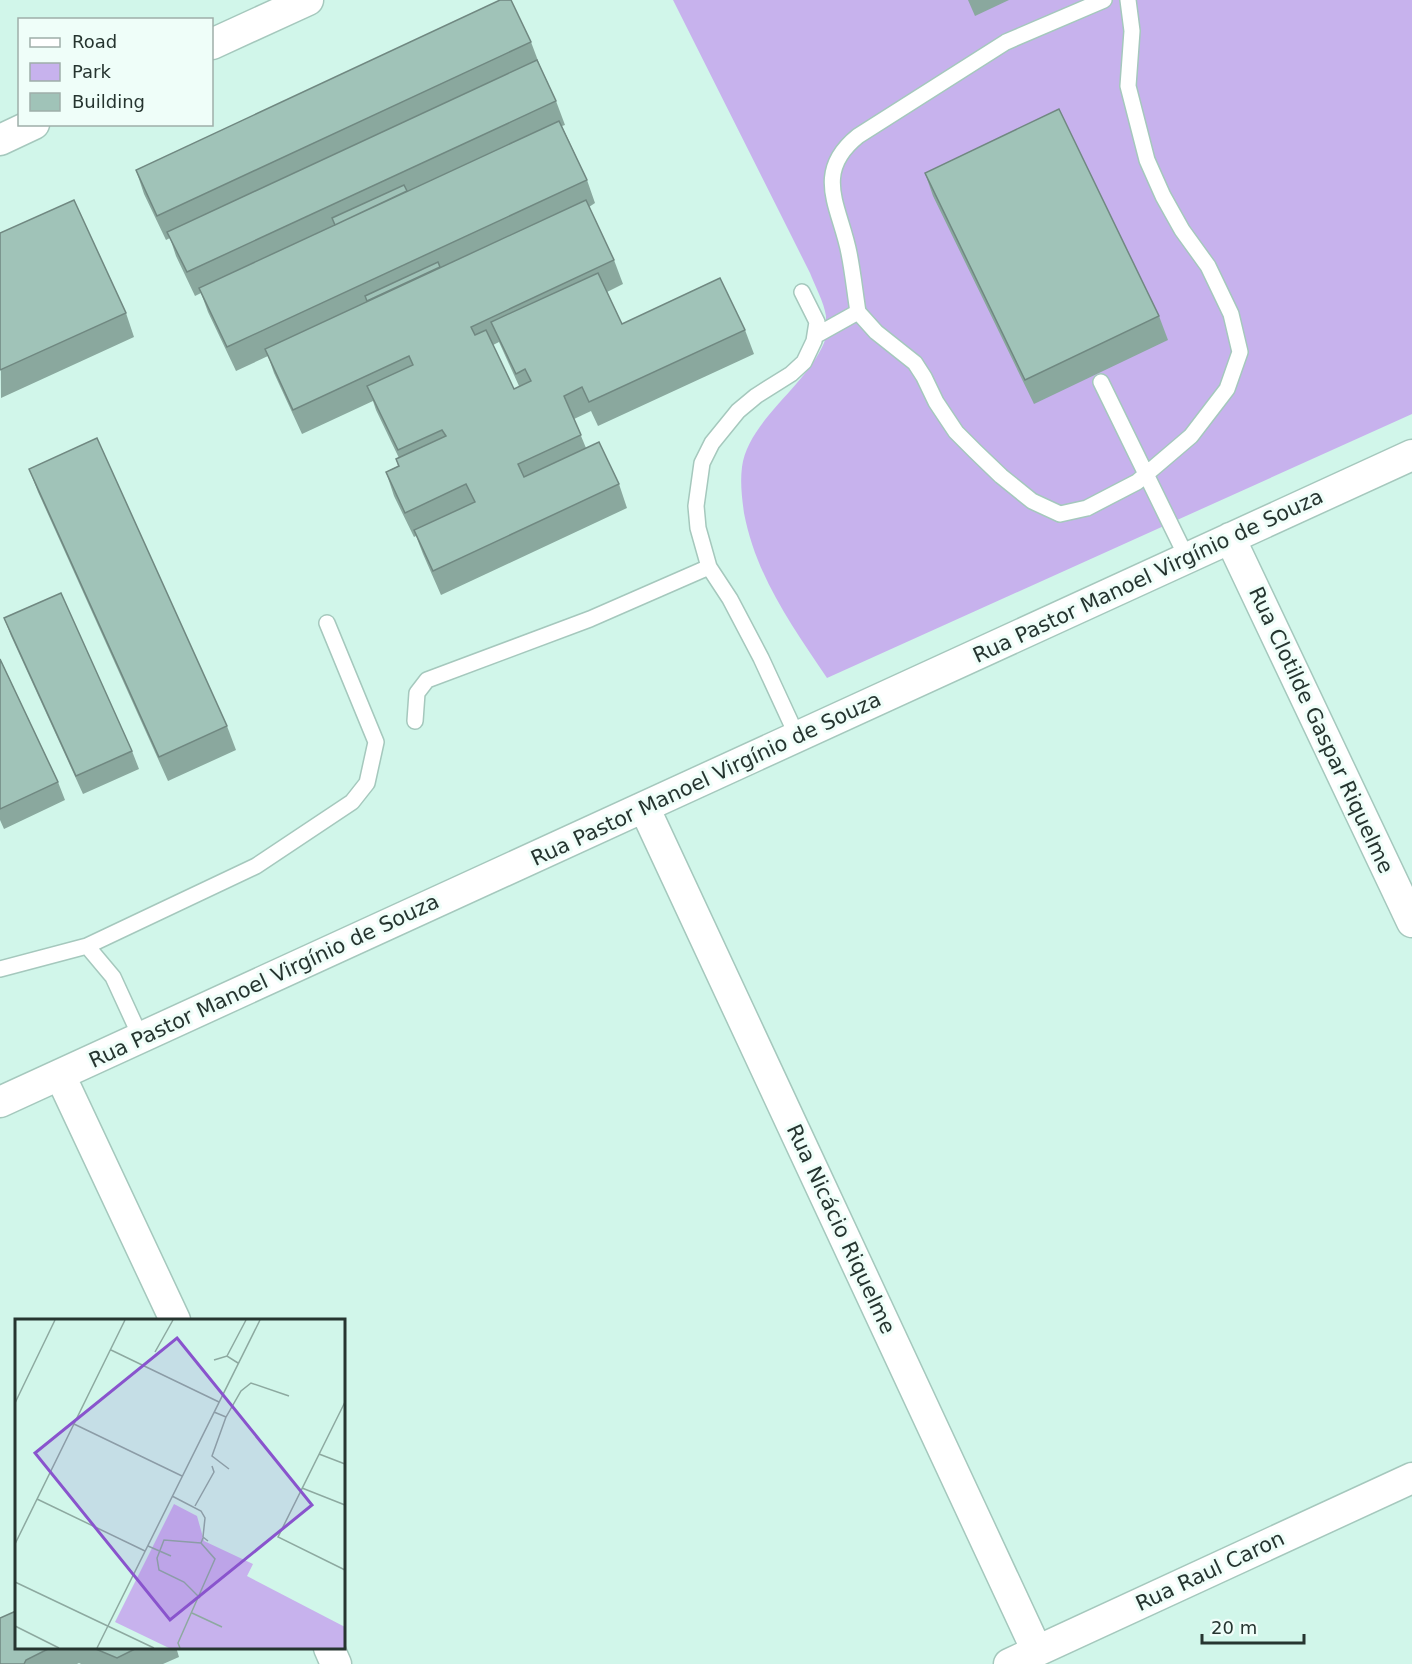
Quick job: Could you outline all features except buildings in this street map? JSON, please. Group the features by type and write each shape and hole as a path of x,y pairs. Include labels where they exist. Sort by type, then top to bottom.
{"street":[{"path":"213,44 308,0"},
{"path":"0,140 30,126"},
{"name":"Rua Pastor Manoel Virgínio de Souza","path":"0,1102 1412,454"},
{"name":"Rua Clotilde Gaspar Riquelme","path":"1230,538 1412,922"},
{"name":"Rua Nicácio Riquelme","path":"644,807 1037,1651"},
{"path":"60,1075 175,1319"},
{"name":"Rua Raul Caron","path":"1009,1664 1412,1478"},
{"path":"329,1649 336,1664"}],"lane":[{"path":"1104,0 1006,42 858,136 845,146 831,182 835,207 849,252 858,312 876,332 915,363 936,402 956,432 1001,476 1032,501 1060,514 1087,508 1137,482 1191,436 1227,388 1240,352 1231,314 1208,266 1182,230 1147,160 1128,86 1132,31 1128,0"},
{"path":"797,736 751,638 710,567 698,528 696,506 702,462 712,443 738,411 804,363 814,341 817,322 802,292"},
{"path":"815,336 858,312"},
{"path":"1101,382 1187,558"},
{"path":"415,721 417,693 428,680 590,619 710,567"},
{"path":"0,969 87,946 256,866 352,802 367,783 376,742 327,623"},
{"path":"87,946 113,977 141,1038"}],"green space":[{"path":"673,0 1412,0 1412,414 827,678 766,579 757,558 744,513 741,478 747,450 755,434 816,359 826,337 825,311 810,273"}]}
